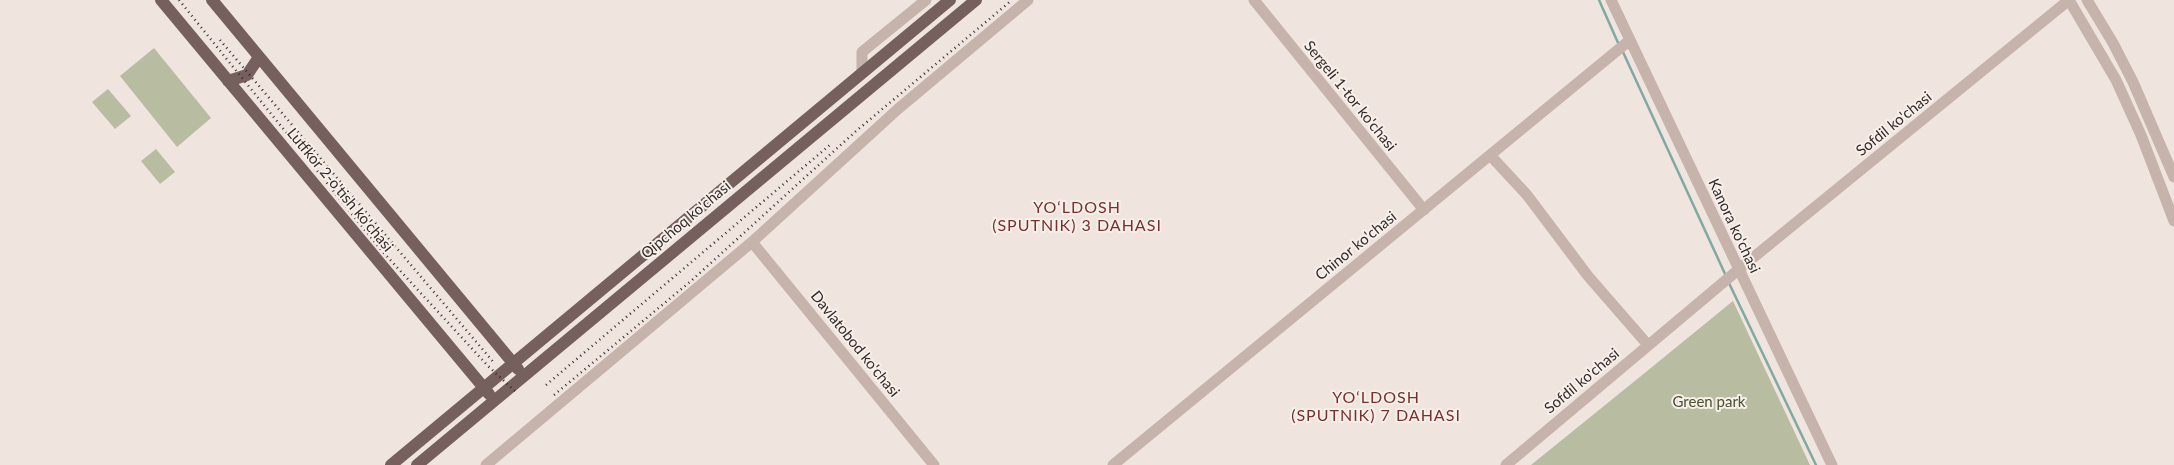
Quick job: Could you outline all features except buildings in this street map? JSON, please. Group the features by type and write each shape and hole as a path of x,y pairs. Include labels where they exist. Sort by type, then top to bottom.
{"main road":[{"name":"Lutfkor 2-o'tish ko'chasi","path":"161,0 494,401"},
{"name":"Lutfkor 2-o'tish ko'chasi","path":"212,0 524,376"},
{"name":"Qipchoq ko'chasi","path":"417,465 976,0"},
{"name":"Qipchoq ko'chasi","path":"391,465 949,1"},
{"path":"228,82 247,75 259,57"},
{"path":"862,73 873,86"},
{"path":"649,250 660,263"}],"street":[{"path":"862,73 862,52 926,0"},
{"path":"486,465 752,242 898,109 1028,0"},
{"name":"Sergeli 1-tor ko'chasi","path":"1254,0 1424,210"},
{"name":"Kanora ko'chasi","path":"1611,0 1624,45 1731,276 1832,465"},
{"path":"2070,0 2116,80 2141,135 2174,221"},
{"name":"Sofdil ko'chasi","path":"1506,465 1731,276 2070,0"},
{"path":"2086,0 2133,82 2174,177"},
{"name":"Chinor ko'chasi","path":"1113,465 1624,45"},
{"path":"1490,155 1527,196 1588,276 1648,345"},
{"name":"Davlatobod ko'chasi","path":"752,242 934,465"}],"green space":[{"path":"154,48 211,118 177,147 120,76"},
{"path":"108,89 131,116 115,129 92,102"},
{"path":"156,149 175,172 160,184 141,161"},
{"name":"Green park","path":"1733,301 1810,465 1531,465 1641,376"}],"waterway":[{"path":"1599,0 1619,45"},
{"path":"1623,52 1726,276"},
{"path":"1728,281 1816,465"}],"railway":[{"path":"179,0 382,251 488,366 516,392"},
{"path":"554,395 691,281 855,132 1012,0"},
{"path":"220,40 495,364"},
{"path":"546,385 831,144"}],"district":[{"name":"YO‘LDOSH (SPUTNIK) 3 DAHASI","path":"1077,217"},
{"name":"YO‘LDOSH (SPUTNIK) 7 DAHASI","path":"1376,407"}]}
